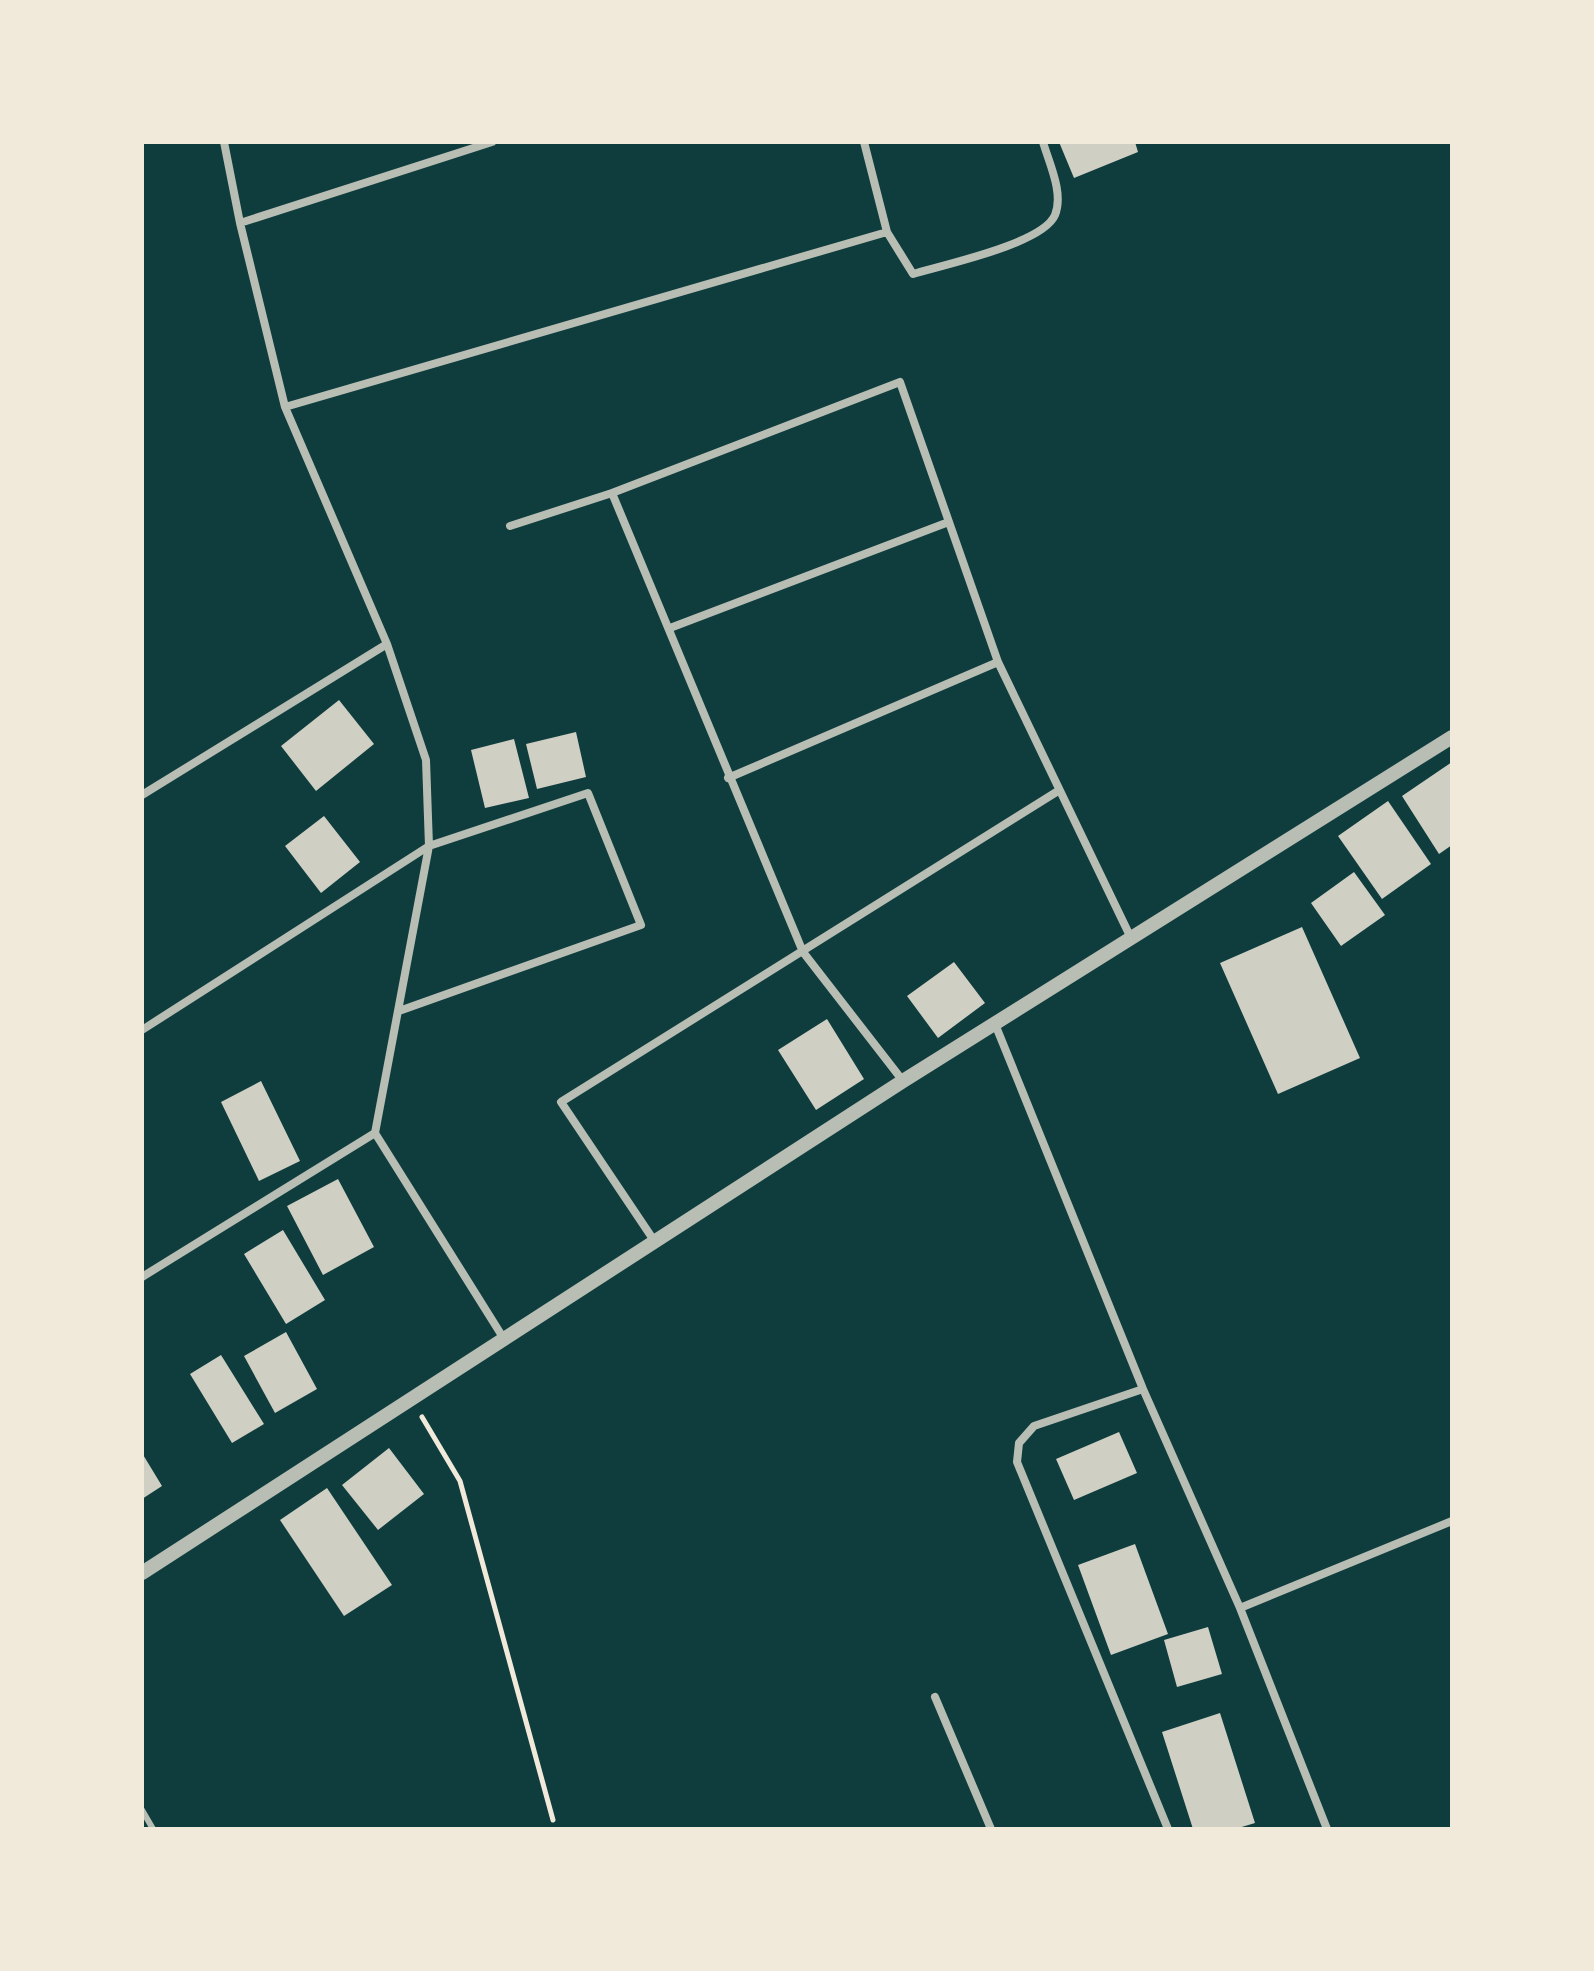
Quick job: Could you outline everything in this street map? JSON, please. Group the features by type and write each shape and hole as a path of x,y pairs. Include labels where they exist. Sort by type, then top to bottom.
{"street":[{"path":"224,142 240,223 285,407 387,644 426,760 429,846 375,1133 504,1339"},
{"path":"240,223 492,142"},
{"path":"864,142 887,232 913,274 1001,247 1047,226 1055,214 1057,191 1043,142"},
{"path":"285,407 887,232"},
{"path":"510,526 612,493 900,382 946,523 998,662 1131,938"},
{"path":"612,493 803,952 903,1081"},
{"path":"670,628 946,523"},
{"path":"142,795 387,644"},
{"path":"728,778 998,662"},
{"path":"142,1573 903,1081 1452,737"},
{"path":"655,1242 561,1102 1058,791"},
{"path":"142,1030 429,846 588,793 641,925 399,1011"},
{"path":"995,1024 1143,1389 1240,1608 1327,1829"},
{"path":"142,1277 375,1133"},
{"path":"1143,1389 1034,1426 1019,1443 1017,1462 1168,1829"},
{"path":"1240,1608 1452,1521"},
{"path":"935,1697 991,1829"}],"lane":[{"path":"142,1810 153,1829"}],"path":[{"path":"412,1399 460,1481 553,1820"}],"building":[{"path":"1059,142 1135,142 1138,152 1074,178"},
{"path":"339,700 374,744 316,791 281,746"},
{"path":"576,732 586,777 537,789 526,744"},
{"path":"514,739 529,798 485,808 471,750"},
{"path":"1452,762 1452,845 1439,854 1402,796"},
{"path":"1388,801 1431,864 1382,899 1338,836"},
{"path":"324,816 360,862 321,893 285,846"},
{"path":"1354,872 1385,915 1341,946 1311,903"},
{"path":"1302,927 1360,1058 1278,1094 1220,963"},
{"path":"954,962 985,1003 938,1038 907,996"},
{"path":"827,1019 864,1079 816,1110 778,1050"},
{"path":"261,1081 300,1161 259,1181 221,1102"},
{"path":"338,1179 374,1247 323,1275 287,1206"},
{"path":"283,1230 325,1300 286,1324 244,1254"},
{"path":"286,1332 317,1389 275,1413 244,1356"},
{"path":"221,1355 264,1424 232,1443 190,1374"},
{"path":"1119,1432 1137,1473 1074,1500 1056,1459"},
{"path":"389,1448 424,1494 378,1530 342,1485"},
{"path":"142,1453 162,1486 142,1499"},
{"path":"327,1488 392,1585 344,1616 280,1520"},
{"path":"1135,1544 1168,1634 1111,1655 1078,1565"},
{"path":"1208,1627 1222,1674 1177,1687 1164,1640"},
{"path":"1220,1713 1255,1823 1235,1829 1193,1829 1162,1732"}]}
